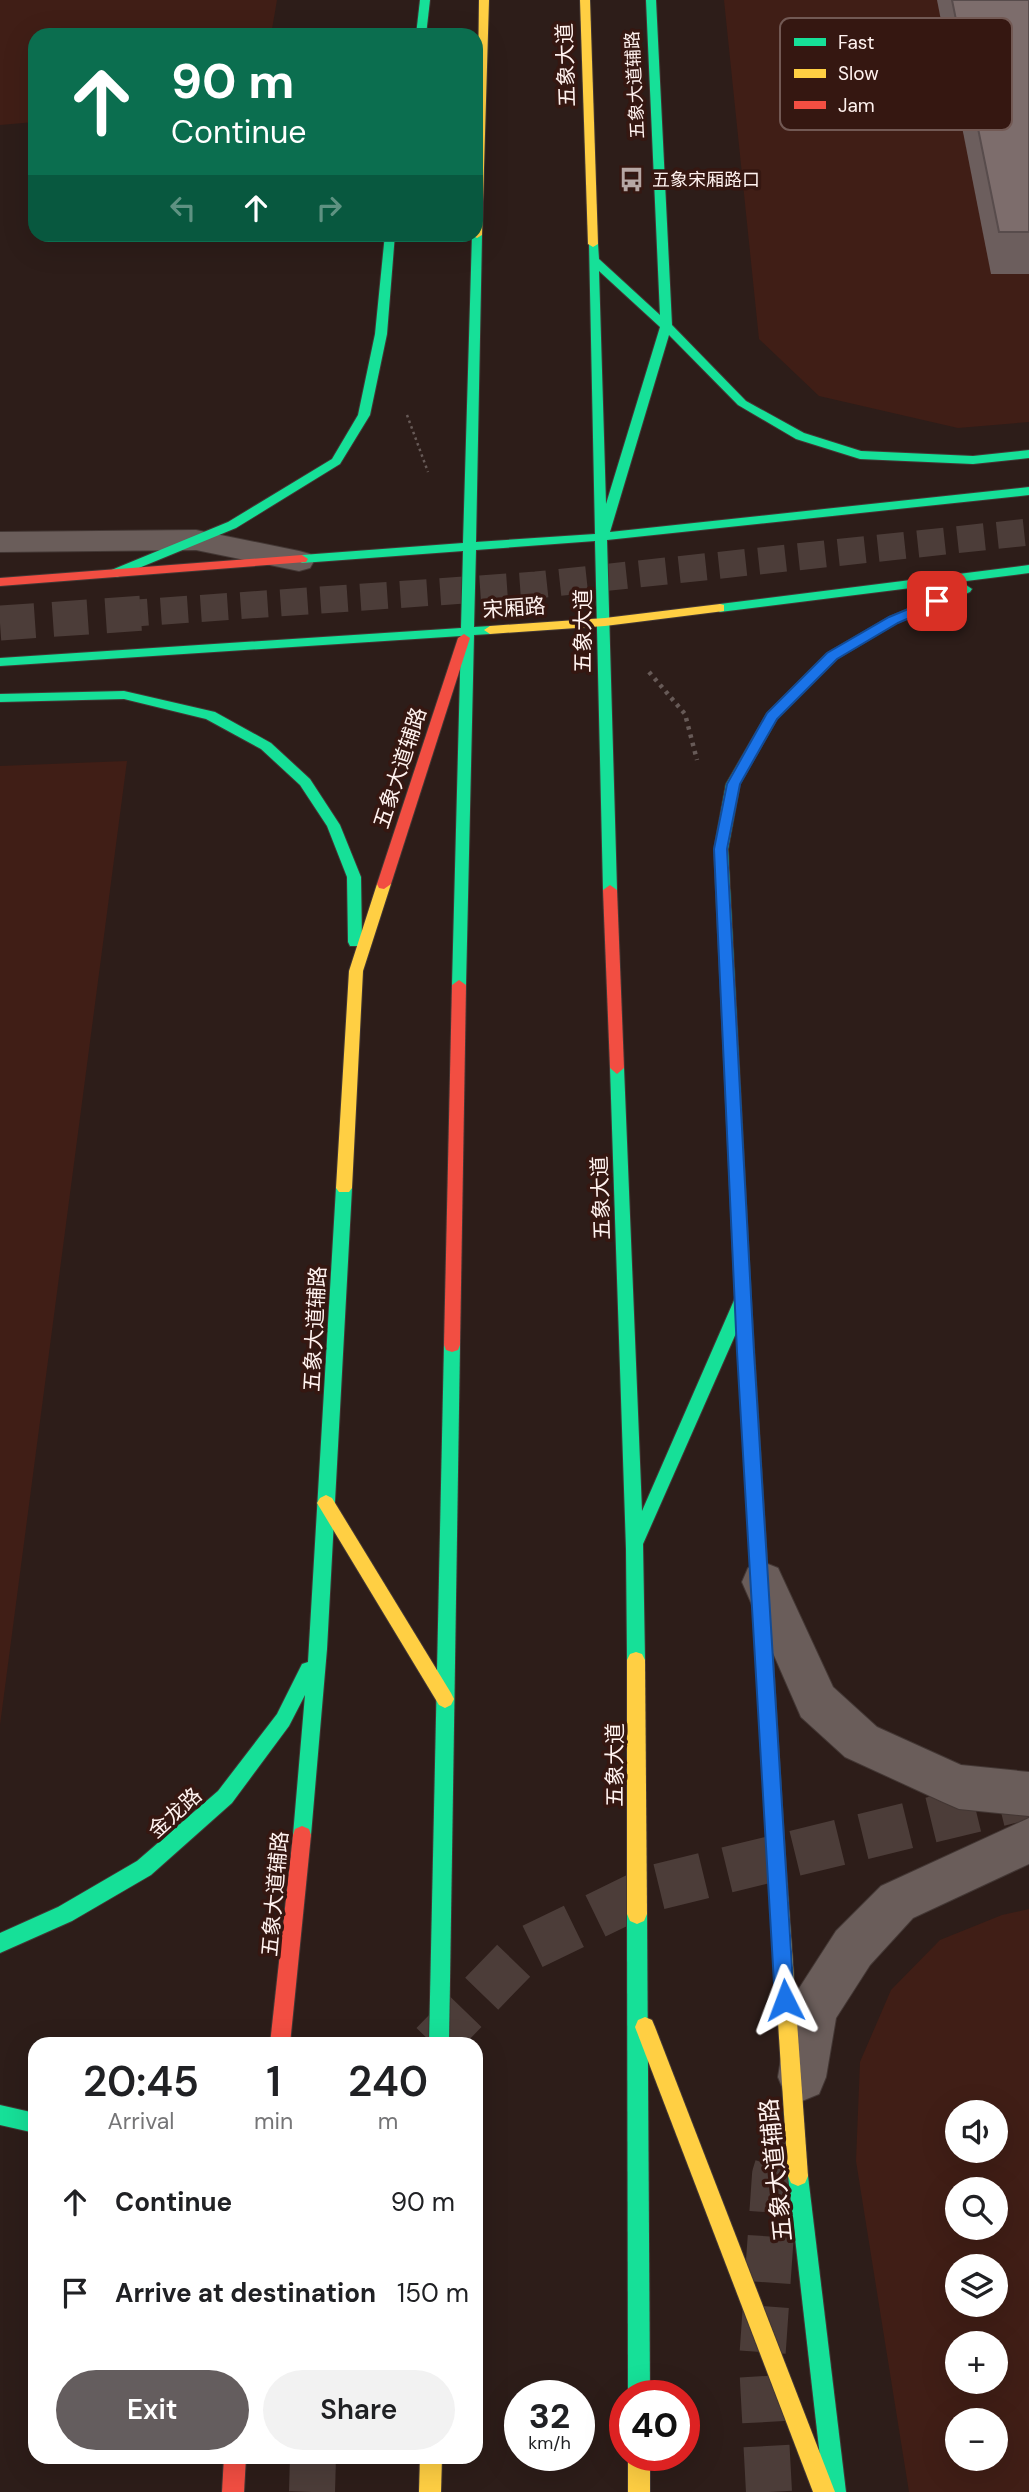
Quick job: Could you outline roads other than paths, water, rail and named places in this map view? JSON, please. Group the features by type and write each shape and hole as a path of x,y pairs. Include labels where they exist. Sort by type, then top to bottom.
{"main road":[{"path":"422,28 425,0"},
{"path":"482,28 484,0"},
{"name":"五象大道","path":"585,0 605,622 604,716 635,1549 639,2380"},
{"name":"五象大道辅路","path":"602,537 666,326 651,0"},
{"path":"113,574 232,525 336,461 364,415 381,334 389,242"},
{"path":"439,2037 475,242"},
{"path":"593,260 666,326 742,403 800,436 860,455 973,460 1029,454"},
{"path":"0,582 469,549 1029,491"},
{"name":"宋厢路","path":"0,662 605,622 1029,569"},
{"name":"五象大道辅路","path":"835,2492 793,2138 758,1571 720,849 733,784 772,716 832,656 893,620 1005,572"},
{"name":"五象大道辅路","path":"281,2037 289,1977 318,1649 356,971 466,633"},
{"path":"0,698 124,695 210,715 266,746 304,782 333,825 354,877 356,971"},
{"path":"635,1549 743,1298"},
{"path":"326,1503 445,1699"},
{"name":"金龙路","path":"0,1943 65,1914 144,1868 225,1797 283,1720 318,1649"},
{"path":"637,2006 824,2492"},
{"path":"0,2115 28,2121"},
{"path":"233,2492 235,2464"},
{"path":"430,2492 431,2464"},
{"path":"639,2471 639,2492"}],"street":[{"path":"0,542 196,540 299,561"},
{"path":"758,1571 817,1702 860,1742 958,1787 1029,1794"},
{"path":"793,2138 813,2010 853,1948 897,1902 1029,1841"}],"tunnel":[{"path":"121,614 536,585 1029,532"},
{"path":"0,623 145,613"},
{"path":"440,2037 523,1951 653,1888 1029,1796"},
{"path":"769,2492 762,2362 775,2175 785,2143"},
{"path":"312,2492 313,2464"}],"place":[{"name":"五象宋厢路口","path":"632,180"}]}
